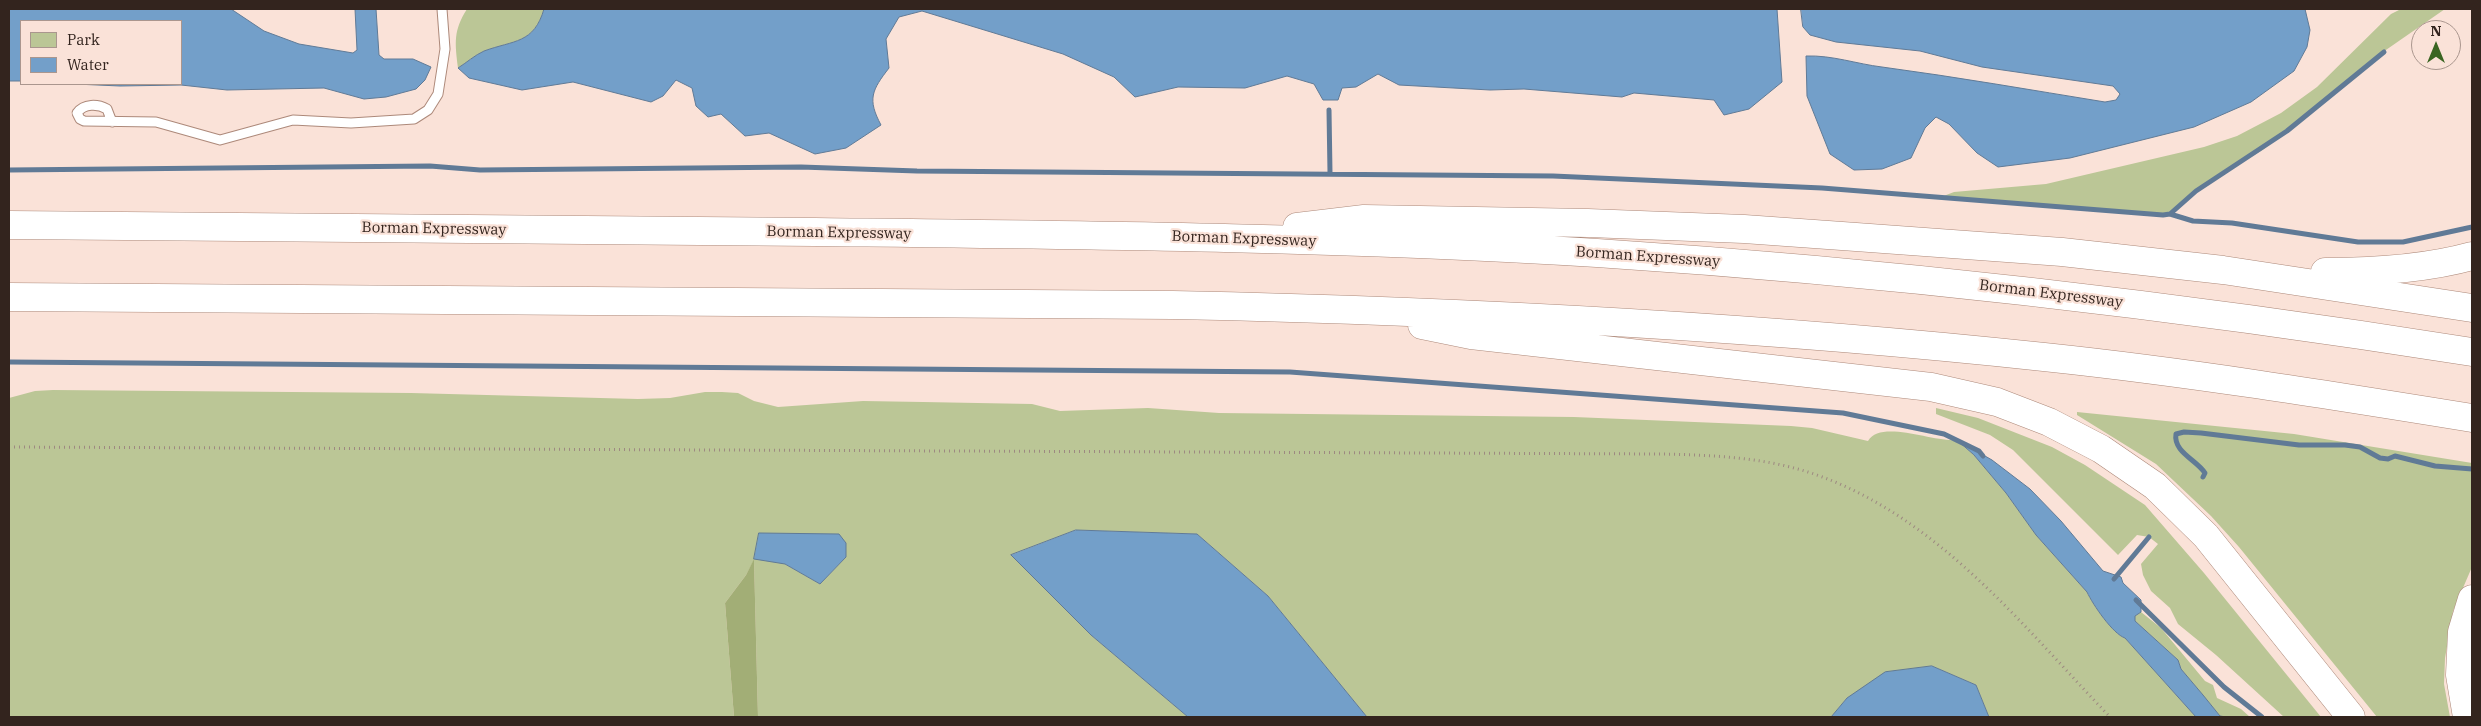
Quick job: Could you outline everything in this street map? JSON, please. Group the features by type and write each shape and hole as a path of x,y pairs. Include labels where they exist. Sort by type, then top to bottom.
{"highway":[{"path":"1199,238 1364,219 1588,223 1744,229 2062,252 2223,270 2472,308"},
{"name":"Borman Expressway","path":"9,225 1199,238 1592,253 1884,276 2062,295 2305,326 2472,352"},
{"path":"2223,270 2361,272 2444,264 2472,256"},
{"path":"9,298 1174,305 1337,308 1698,326 1906,343 2047,357 2284,388 2472,418"},
{"path":"1337,308 1471,335 1931,388 1997,402 2049,422 2101,449 2155,486 2206,536 2351,717"},
{"path":"2467,717 2460,675 2462,632 2472,599"}],"lane":[{"path":"112,122 156,122 220,140 293,120 351,123 414,119 428,110 438,94 445,40 442,9"}],"path":[{"path":"9,447 1632,454 1729,457 1783,466 1818,476 1866,496 1914,525 1964,567 2110,717"}],"green space":[{"path":"467,9 544,9 535,29 529,35 514,42 484,51 458,68 456,37 459,24"},
{"path":"2401,9 2445,9 2429,20 2411,20 2411,33 2383,52 2264,149 2196,191 2170,214 2163,215 1941,197 1954,192 2046,184 2204,147 2237,136 2281,113 2317,87 2391,14"},
{"path":"35,391 411,393 638,399 670,398 705,392 722,392 738,393 754,401 778,407 863,401 1032,404 1060,411 1148,408 1219,413 1574,417 1791,426 1812,428 1868,441 1875,435 1884,432 1909,433 1957,440 1974,455 2006,493 2036,535 2087,592 2109,625 2125,638 2196,717 1989,717 1976,685 1932,666 1847,698 1831,717 1367,717 1268,596 1197,534 1076,530 1011,555 1091,635 1188,717 758,717 754,560 746,575 725,603 734,717 9,717 9,398","holes":["846,557 820,584 785,564"]},
{"path":"1936,408 1978,418 2052,447 2085,465 2145,505 2204,573 2321,717 2284,717 2216,655 2178,624 2170,608 2151,591 2143,575 2141,564 2158,544 2149,537 2137,535 2118,555 2013,450 1990,435 1936,414"},
{"path":"2077,412 2294,434 2472,463 2472,567 2453,611 2445,658 2444,684 2450,717 2377,717 2239,547 2211,516 2156,464 2077,415"},
{"path":"754,559 758,717 734,717 725,603 746,575"},
{"path":"2141,612 2161,628 2205,681 2213,685 2217,698 2241,709 2250,717 2220,716 2181,669 2178,660 2135,621 2135,616"}],"water":[{"path":"9,9 231,9 264,31 299,44 353,53 357,50 355,9 376,9 379,55 384,59 413,59 431,67 425,80 416,89 386,97 364,99 324,88 227,90 181,85 182,20 20,20 20,81 9,81"},
{"path":"544,9 1777,9 1782,82 1749,109 1724,115 1714,100 1634,93 1622,97 1524,89 1490,90 1399,85 1378,74 1356,87 1342,88 1338,100 1323,100 1314,84 1287,76 1245,88 1178,87 1135,97 1114,77 1063,54 922,11 899,17 886,39 889,68 873,95 874,108 881,125 846,148 815,154 769,133 745,136 721,114 708,117 696,106 692,88 676,80 663,96 651,102 573,82 522,90 469,78 458,68 484,51 514,42 529,35 535,29"},
{"path":"1801,9 2305,9 2310,30 2307,47 2294,71 2251,102 2194,127 2070,158 1998,167 1977,153 1949,124 1936,117 1925,128 1911,158 1882,169 1854,170 1830,154 1807,96 1806,56 1835,58 1873,66 2105,102 2116,100 2120,94 2113,86 1982,67 1920,51 1836,42 1810,35 1803,27"},
{"path":"98,85 181,85 120,86"},
{"path":"1957,440 1992,460 2030,489 2061,521 2103,571 2121,577 2123,583 2141,600 2141,612 2135,616 2135,621 2178,660 2181,669 2220,716 2226,717 2196,717 2125,638 2109,625 2087,592 2036,535 2006,493 1974,455"},
{"path":"1076,530 1197,534 1268,596 1367,717 1188,717 1091,635 1011,555"},
{"path":"759,533 839,534 846,543 846,557 820,584 785,564 754,559"},
{"path":"1932,666 1976,685 1989,717 1831,717 1847,698 1885,672"}],"waterway":[{"path":"9,170 430,166 480,170 801,167 917,171 1553,176 1822,188 2163,215 2170,214 2196,191 2287,131 2384,52"},
{"path":"1329,110 1330,173"},
{"path":"2170,214 2193,221 2232,223 2358,242 2403,242 2472,227"},
{"path":"9,362 1290,372 1843,413 1944,434 1979,451 1983,456"},
{"path":"2203,477 2205,473 2201,468 2178,446 2176,434 2184,432 2201,433 2299,445 2345,445 2360,447 2380,458 2388,459 2395,456 2435,466 2472,469"},
{"path":"2114,579 2149,537"},
{"path":"2136,600 2224,687 2262,717"}]}
